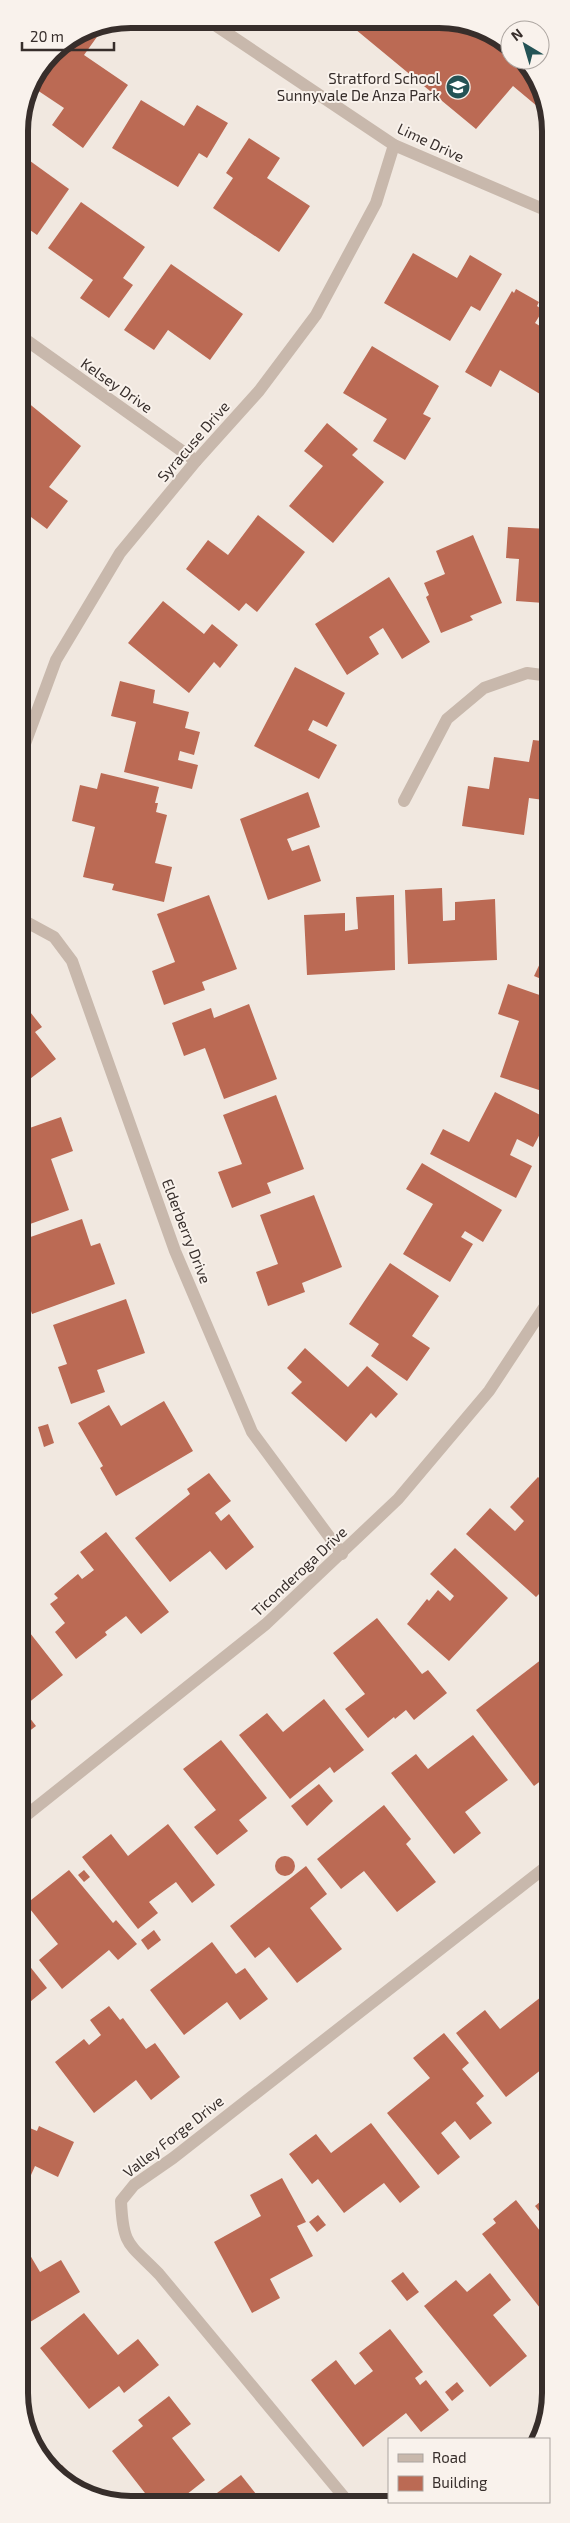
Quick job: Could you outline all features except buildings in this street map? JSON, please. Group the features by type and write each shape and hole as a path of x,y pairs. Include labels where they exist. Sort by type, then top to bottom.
{"street":[{"name":"Lime Drive","path":"219,28 394,145 542,209"},
{"name":"Syracuse Drive","path":"28,736 56,660 120,553 196,461 259,391 316,314 376,203 394,145"},
{"name":"Kelsey Drive","path":"28,341 196,461"},
{"path":"404,801 447,719 484,688 527,673 542,675"},
{"name":"Elderberry Drive","path":"28,923 54,938 72,960 175,1251 252,1432 342,1554"},
{"name":"Ticonderoga Drive","path":"28,1815 266,1624 342,1554 398,1499 490,1391 542,1312"},
{"name":"Valley Forge Drive","path":"343,2496 159,2274 131,2248 125,2237 121,2201 134,2186 173,2158 542,1870"}],"place":[{"name":"Stratford School Sunnyvale De Anza Park","path":"458,87"}]}
